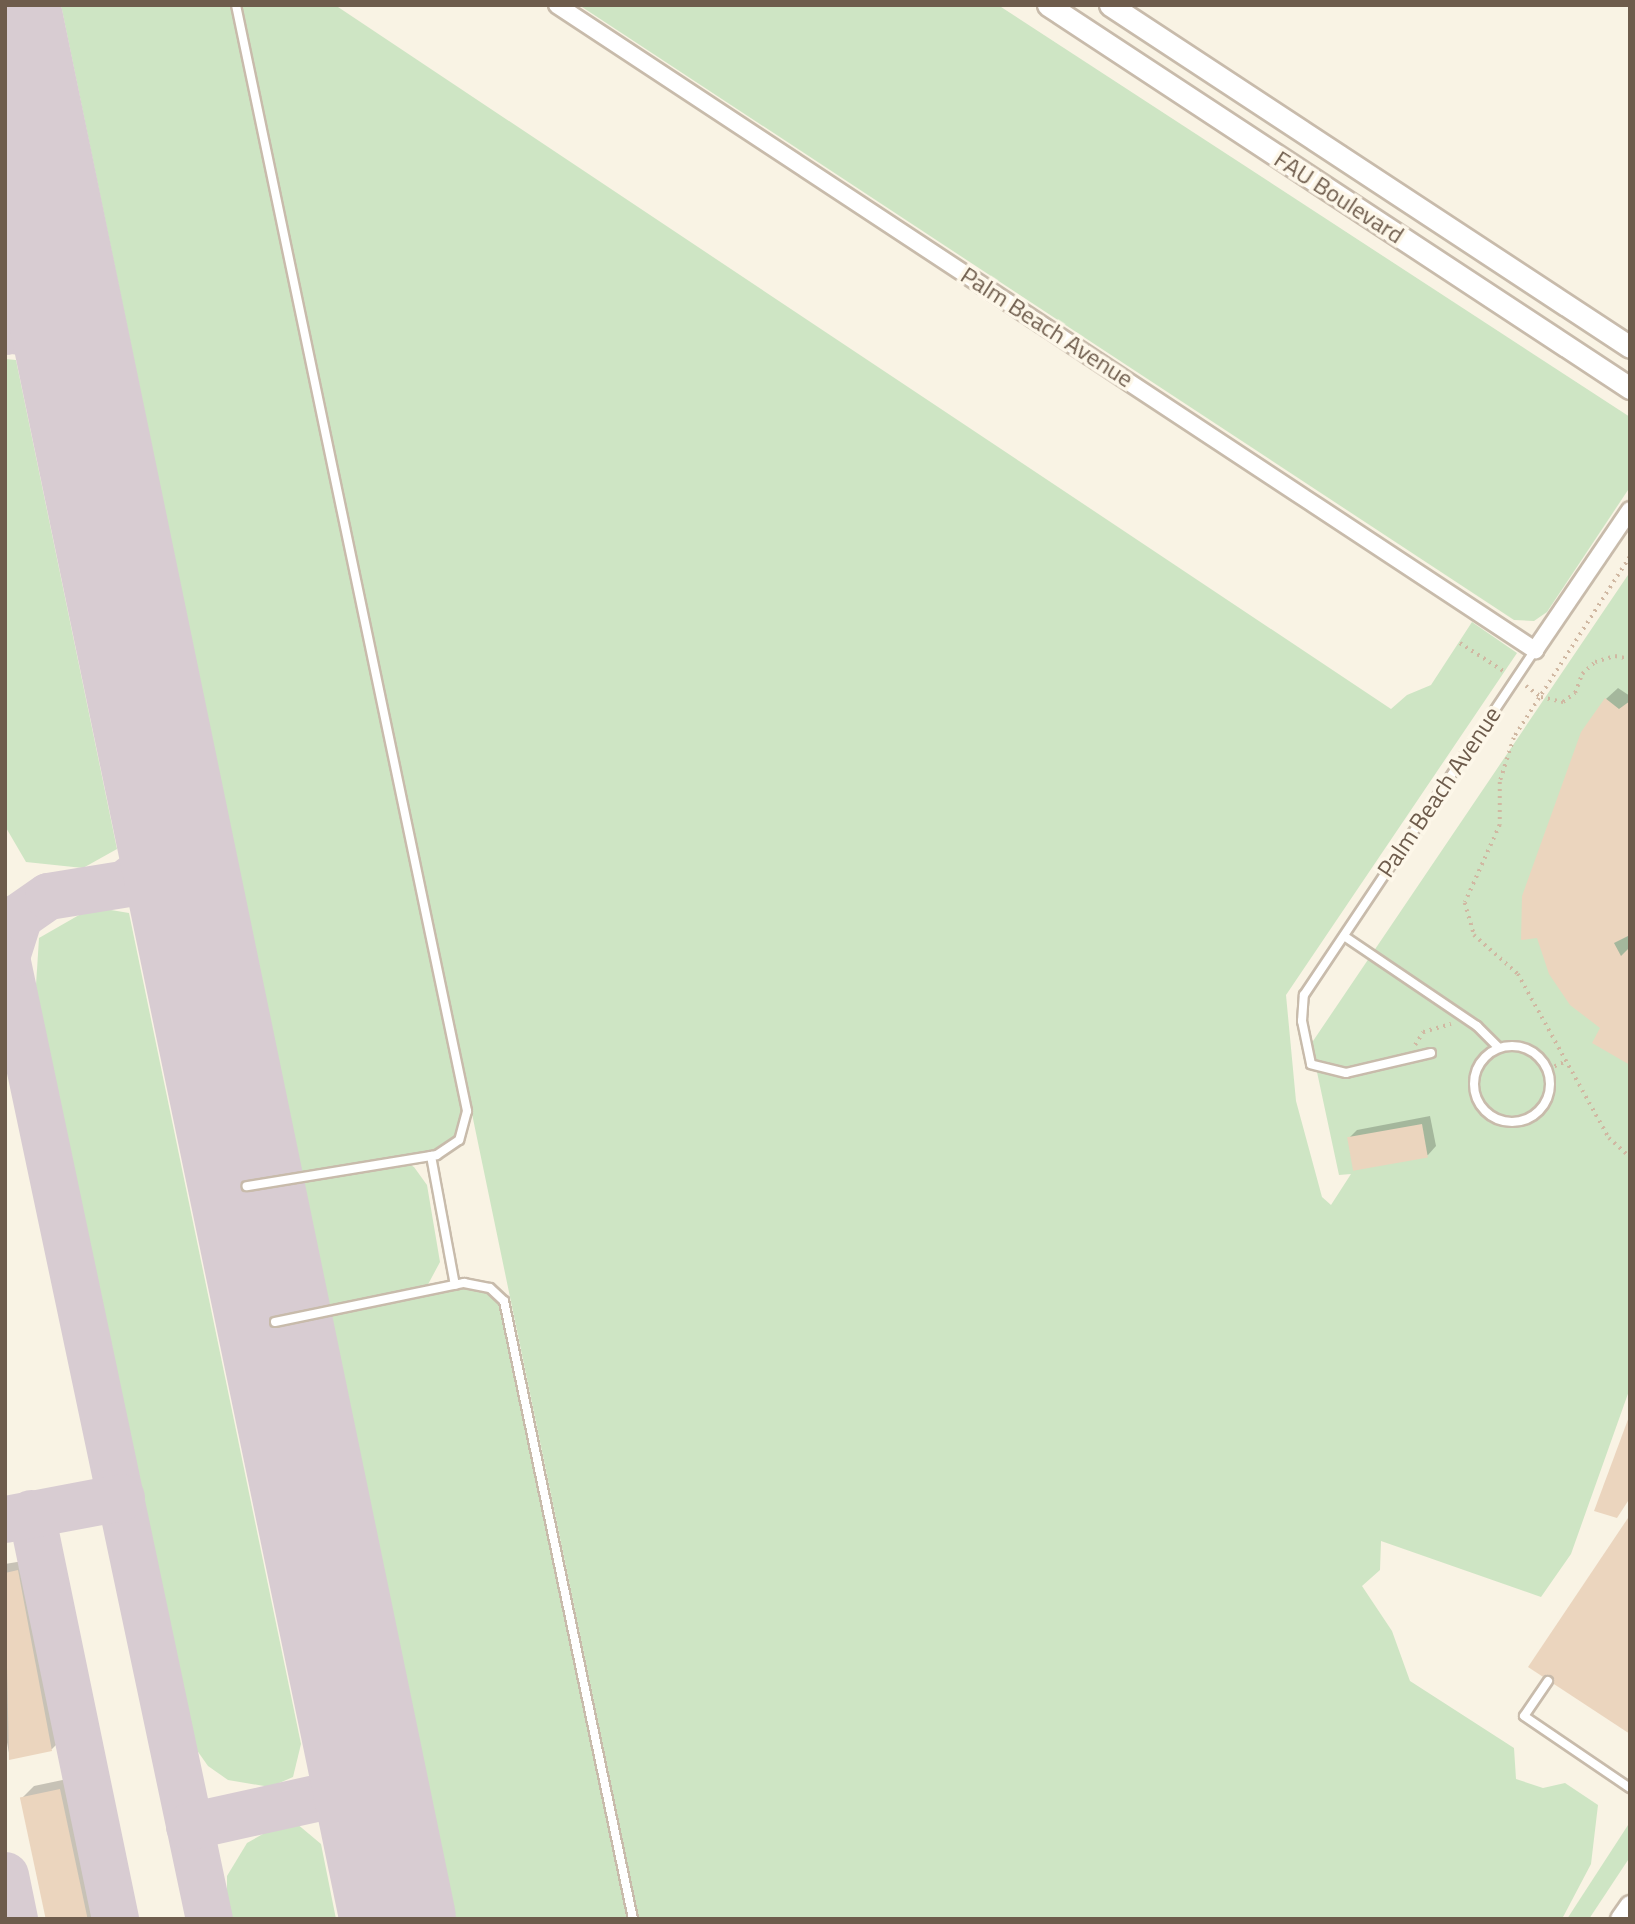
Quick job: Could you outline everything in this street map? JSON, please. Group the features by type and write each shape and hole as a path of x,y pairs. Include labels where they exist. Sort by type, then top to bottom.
{"street":[{"name":"Palm Beach Avenue","path":"558,5 1535,650 1630,510"},
{"name":"FAU Boulevard","path":"1110,5 1630,347"},
{"name":"FAU Boulevard","path":"1062,9 1630,388"},
{"path":"1621,1919 1630,1906"}],"lane":[{"path":"236,5 467,1111 459,1140 431,1156 247,1186"},
{"name":"Palm Beach Avenue","path":"1406,1059 1346,1073 1311,1064 1302,1021 1304,995 1535,650"},
{"path":"1344,936 1469,1020 1499,1048"},
{"path":"1499,1048 1529,1049 1548,1069 1551,1084 1541,1110 1514,1123 1499,1121 1476,1099 1474,1084 1486,1056 1499,1048"},
{"path":"1406,1059 1432,1053"},
{"path":"431,1156 455,1284"},
{"path":"275,1322 455,1284 477,1283 499,1293 508,1311 633,1919"},
{"path":"1548,1681 1524,1716 1630,1788"}],"path":[{"path":"1630,556 1545,685 1541,697 1514,738 1503,766 1500,825 1465,903 1474,934 1518,974 1609,1138 1630,1157"},
{"path":"1460,643 1541,697 1563,702 1574,693 1582,674 1595,662 1615,656 1630,659"},
{"path":"1406,1059 1423,1032 1469,1020"},
{"path":"1548,1069 1567,1061"}],"green space":[{"path":"61,5 236,5 467,1122 449,1150 403,1161 414,1167 427,1185 440,1262 425,1290 464,1283 499,1293 633,1919 454,1919"},
{"path":"242,5 335,5 1391,709 1407,695 1431,685 1472,622 1517,653 1286,995 1296,1101 1322,1197 1331,1205 1351,1174 1339,1175 1311,1044 1630,572 1630,1388 1571,1554 1541,1597 1381,1541 1380,1570 1362,1586 1392,1631 1410,1681 1514,1748 1516,1779 1543,1788 1565,1783 1598,1805 1591,1864 1562,1919 639,1919"},
{"path":"579,5 998,5 1630,417 1630,487 1547,612 1534,621 1514,620"},
{"path":"5,359 16,360 117,849 83,868 26,862 5,826"},
{"path":"93,907 129,913 301,1744 293,1777 270,1787 228,1780 208,1766 189,1739 124,1459 35,1001 39,938"},
{"path":"1630,1822 1630,1857 1589,1919 1567,1919"},
{"path":"296,1823 321,1844 336,1919 227,1919 227,1876 247,1843 277,1826"}],"building":[{"path":"1605,698 1619,709 1630,701 1630,935 1614,943 1621,956 1630,947 1630,1065 1592,1043 1600,1028 1570,1005 1549,974 1537,938 1521,940 1522,896 1581,732"},
{"path":"1422,1124 1428,1157 1353,1171 1347,1137"},
{"path":"1630,1414 1630,1498 1617,1518 1594,1511"},
{"path":"1630,1515 1630,1734 1528,1667"},
{"path":"18,1570 52,1751 9,1760 5,1573"},
{"path":"60,1789 88,1919 46,1919 20,1798"}],"taxiway":[{"path":"5,331 26,323 45,307 56,270"},
{"path":"10,330 48,334 75,361"},
{"path":"130,879 158,859 167,845 172,823"},
{"path":"6,957 19,916 48,896 147,880 173,894 191,917"},
{"path":"5,952 209,1919"},
{"path":"5,1519 121,1497"},
{"path":"31,1513 115,1919"},
{"path":"189,1826 370,1786"},
{"path":"5,1875 14,1919"}],"runway":[{"path":"5,20 398,1919"}]}
